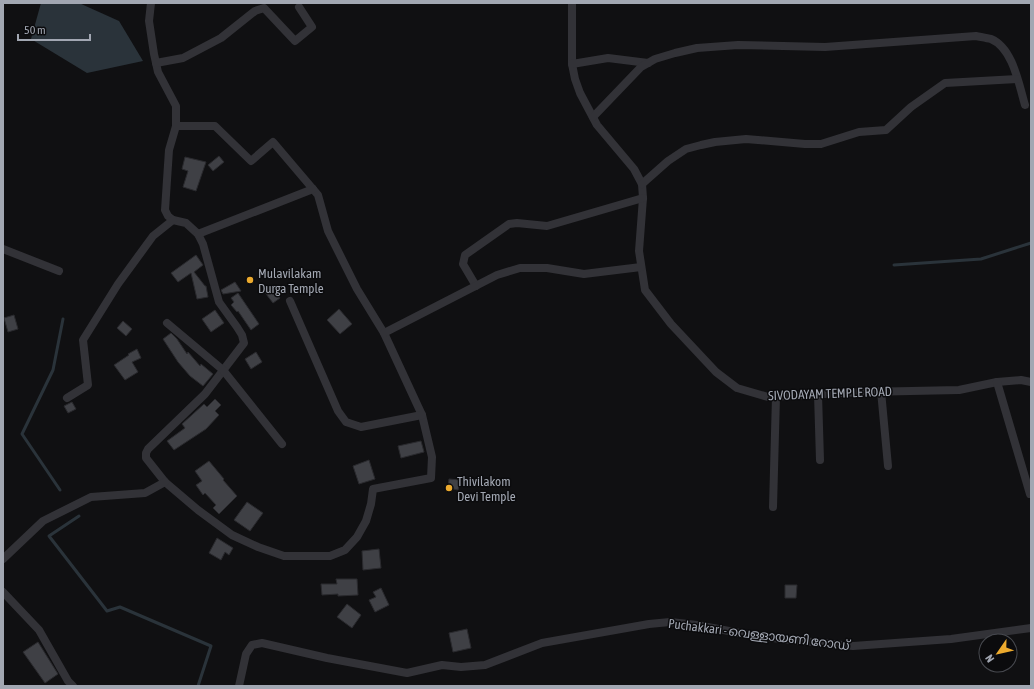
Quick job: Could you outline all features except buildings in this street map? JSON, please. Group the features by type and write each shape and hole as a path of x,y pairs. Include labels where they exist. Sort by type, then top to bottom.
{"street":[{"path":"151,3 150,21 158,72 176,106 176,126 169,150 165,210 168,216 173,220 186,223 198,234 203,244 219,302 242,335 244,343 205,394 148,449 146,458 165,482 198,510 232,534 258,547 284,556 330,556 345,550 357,537 366,522 373,489 431,478 432,457 422,415 384,333 357,289 328,231 318,195 273,142 251,161 215,126 176,126"},
{"name":"SIVODAYAM TEMPLE ROAD","path":"572,3 572,64 580,93 597,125 634,169 642,184 643,198 639,251 645,290 671,324 716,372 737,388 768,396 881,391 959,390 997,382 1021,380 1031,382"},
{"path":"156,62 183,58 221,38 255,11 264,8 295,41 312,27 299,7"},
{"path":"593,118 641,67 656,59 697,48 738,45 825,47 976,36 993,40 1004,49 1012,62 1025,105"},
{"path":"572,64 608,58 648,63"},
{"path":"642,184 668,161 686,149 715,142 746,139 821,144 859,132 886,130 911,107 945,83 1017,79"},
{"path":"198,234 313,189"},
{"path":"476,286 463,264 465,255 509,224 518,223 547,226 643,198"},
{"path":"67,398 88,384 83,340 118,284 148,242 153,236 173,220"},
{"path":"3,249 59,271"},
{"path":"384,333 497,274 520,268 547,268 584,274 641,267"},
{"path":"290,301 338,411 346,422 361,427 422,415"},
{"path":"167,323 223,370 282,444"},
{"path":"997,382 1030,494"},
{"path":"881,391 888,466"},
{"path":"818,394 820,460"},
{"path":"773,506 776,396"},
{"path":"3,559 43,521 91,497 145,493 165,482"},
{"path":"3,592 39,630 68,681 73,686"},
{"name":"Puchakkari - വെള്ളായണി റോഡ്","path":"239,686 246,654 252,645 262,643 327,658 408,673 442,665 485,665 542,642 656,623 670,622 697,625 761,636 853,646 931,641 1031,628"}],"shaded area":[{"path":"41,3 79,3 119,21 143,61 87,73 31,39"}],"waterway":[{"path":"894,265 981,259 1031,243"},
{"path":"60,490 22,434 53,370 63,319"},
{"path":"79,516 49,536 107,611 120,607 211,646 198,686"}],"place":[{"name":"Mulavilakam Durga Temple","path":"250,280"},
{"name":"Thivilakom Devi Temple","path":"449,488"}]}
